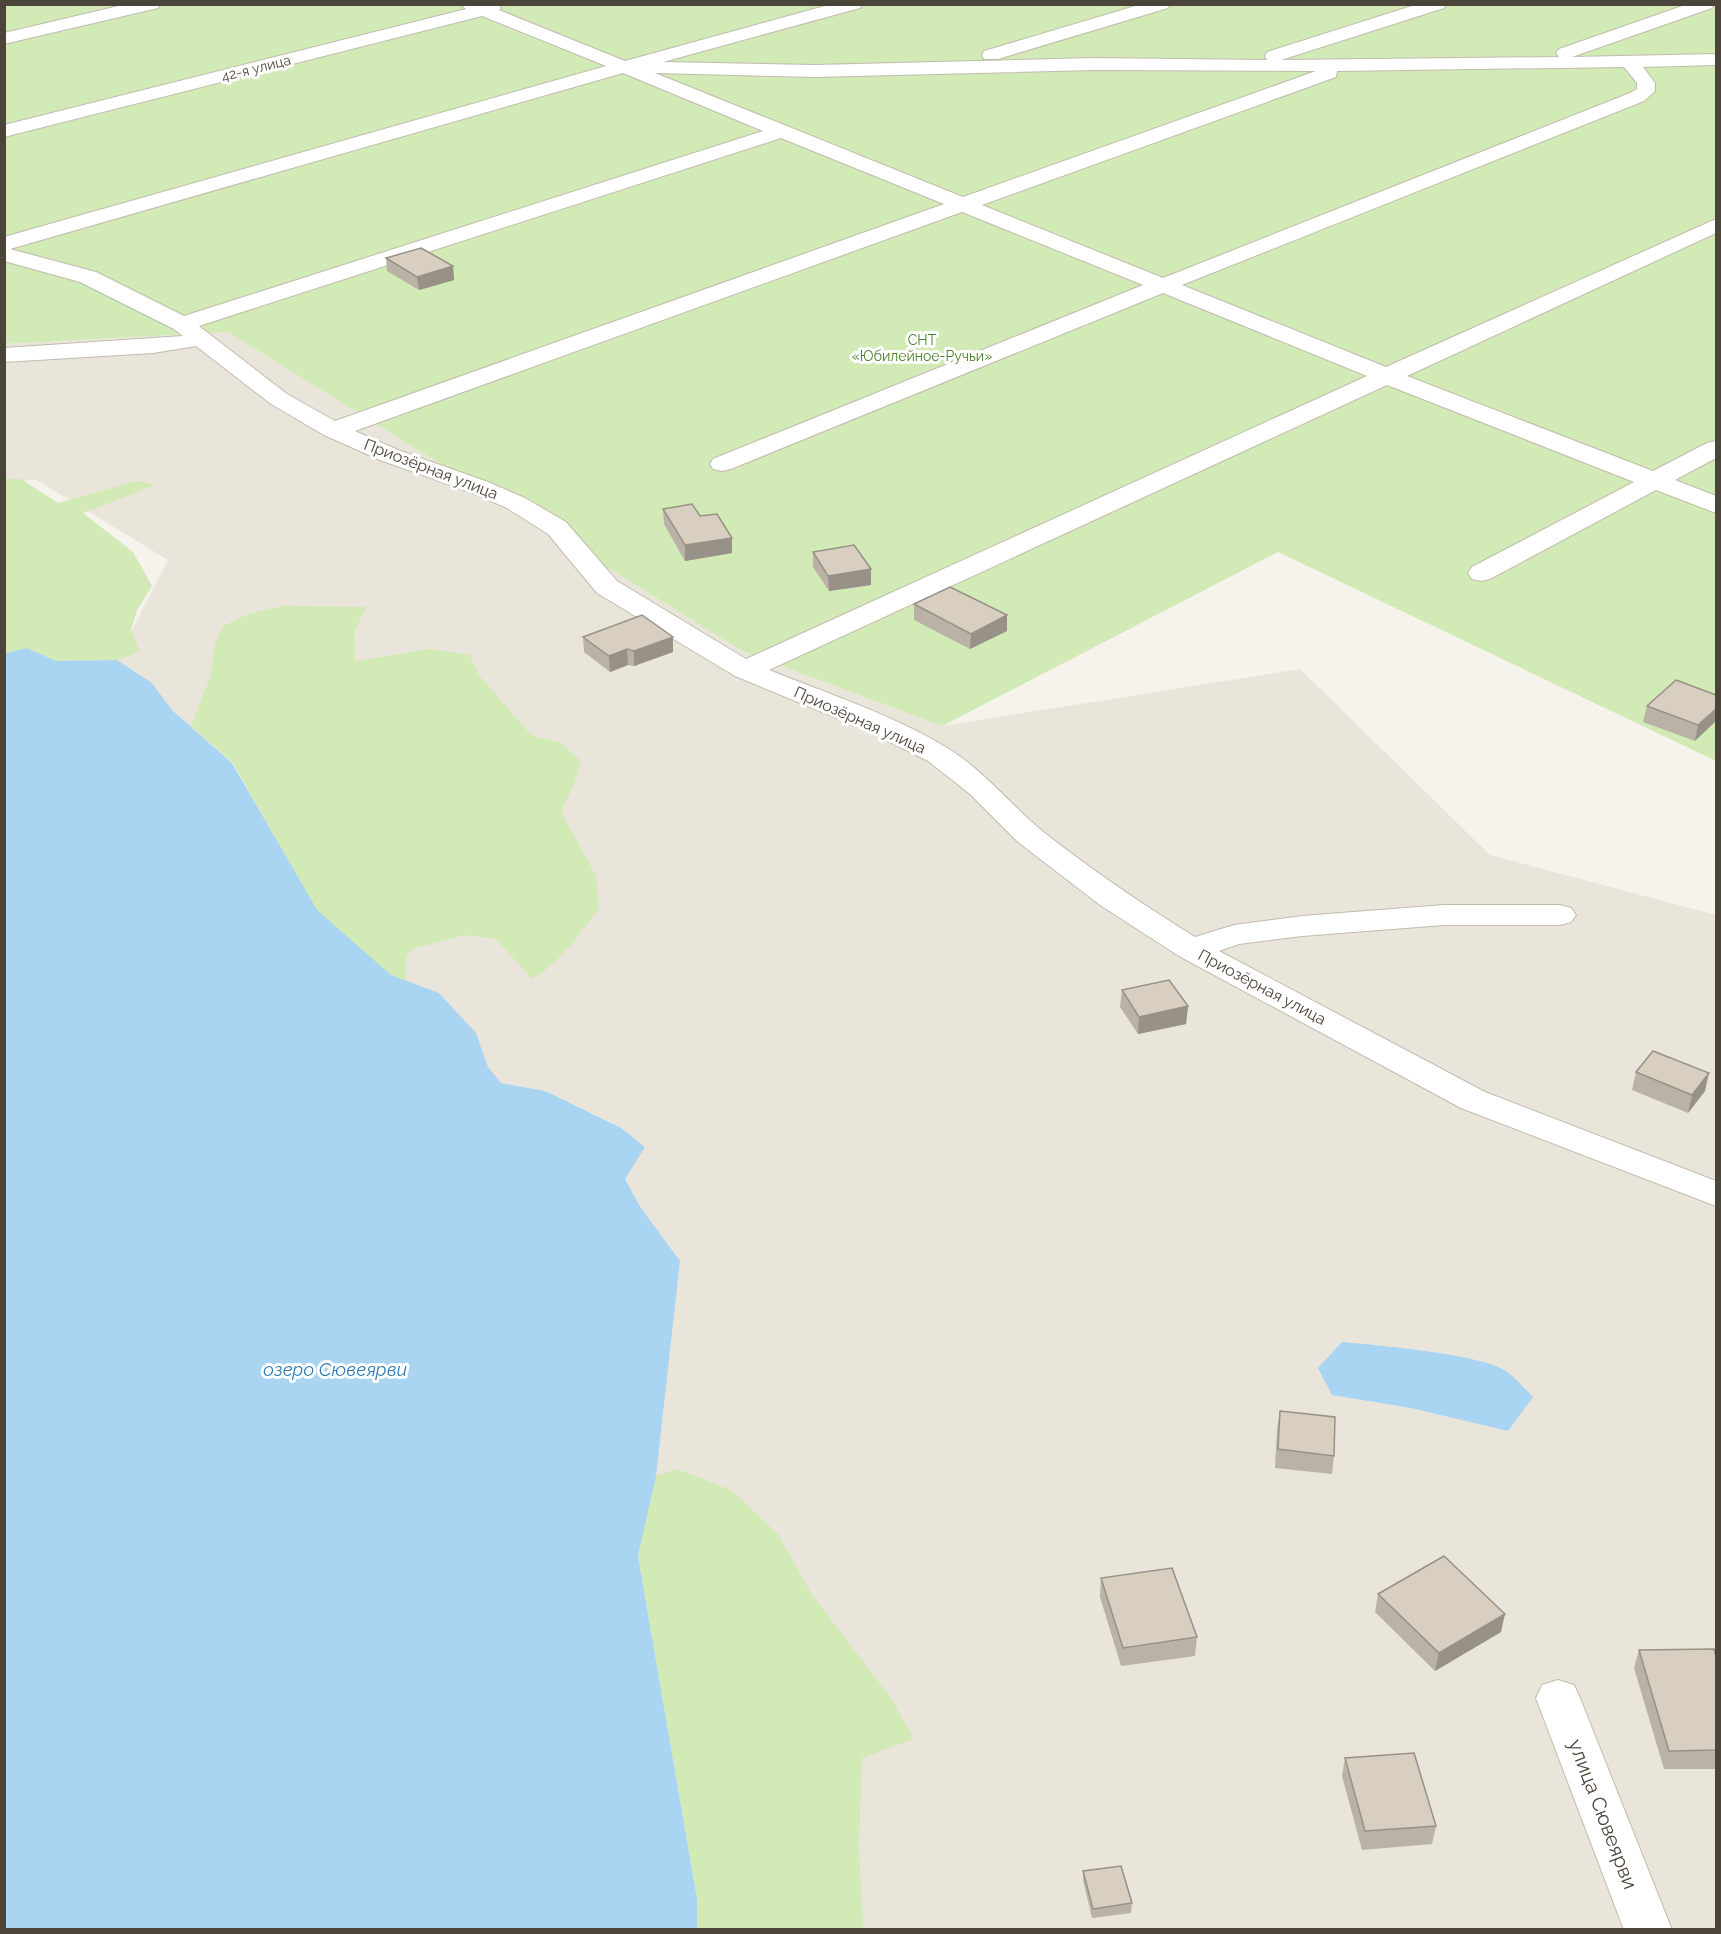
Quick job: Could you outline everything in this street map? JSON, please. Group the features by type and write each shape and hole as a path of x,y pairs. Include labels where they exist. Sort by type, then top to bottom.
{"street":[{"path":"4,39 152,4"},
{"name":"42-я улица","path":"4,131 475,8 507,4"},
{"path":"4,244 624,67 854,4"},
{"path":"952,66 1162,4"},
{"path":"1247,65 1438,4"},
{"path":"1534,63 1706,4"},
{"path":"475,8 1161,286 1716,505"},
{"path":"624,67 815,70 952,66 1348,66 1716,60"},
{"path":"722,464 1637,97 1646,91 1646,83 1629,61"},
{"path":"333,430 1348,66"},
{"path":"4,355 172,344 192,331 779,132"},
{"path":"745,670 1389,377 1716,225"},
{"name":"Приозёрная улица","path":"4,254 88,277 192,331 279,399 333,430 389,455 479,487 516,503 557,528 607,587 745,670 878,725 938,755 981,788 1029,835 1092,884 1191,949 1473,1100 1716,1194"},
{"path":"1481,573 1716,448"},
{"path":"1191,949 1234,935 1302,926 1444,915 1560,915"},
{"name":"улица Сювеярви","path":"1558,1698 1648,1929"}],"shaded area":[{"path":"228,332 742,651 942,726 1300,669 1490,855 1716,915 1716,1929 697,1929 697,1899 646,1516 680,1261 641,1208 625,1179 545,1091 501,1083 488,1068 475,1033 391,975 316,910 233,763 172,710 152,683 117,660 168,560 37,480 5,481 5,344"}],"green space":[{"name":"СНТ «Юбилейное-Ручьи»","path":"5,5 1716,5 1716,761 1278,552 942,726 742,651 228,332 5,344"},
{"path":"4,479 21,479 58,503 137,481 156,485 83,513 133,552 152,586 137,610 131,630 140,652 117,660 56,661 27,648 5,654"},
{"path":"282,606 366,607 354,633 355,661 430,649 470,655 478,674 532,736 559,742 581,761 574,785 561,812 596,876 599,908 552,965 532,979 496,939 464,935 413,949 406,957 406,981 391,975 316,910 233,763 191,726 210,678 215,644 223,626 248,614"},
{"path":"677,1469 731,1490 778,1534 813,1596 891,1698 914,1739 862,1758 859,1846 863,1929 697,1929 697,1899 638,1556 656,1476"}],"water":[{"name":"озеро Сювеярви","path":"27,648 56,661 117,660 152,683 172,710 232,763 317,910 391,975 439,993 476,1033 488,1067 501,1083 545,1091 621,1128 645,1147 625,1179 641,1208 680,1261 656,1476 638,1556 697,1899 697,1929 5,1929 4,654"},
{"path":"1342,1342 1427,1351 1493,1365 1510,1374 1533,1397 1508,1431 1411,1408 1332,1395 1318,1368"}],"building":[{"path":"421,248 453,266 417,277 386,258"},
{"path":"692,504 700,516 717,514 732,538 685,545 663,509"},
{"path":"854,545 871,569 828,576 813,552"},
{"path":"950,587 1007,615 971,634 914,604"},
{"path":"642,615 673,637 634,651 627,649 609,656 583,637"},
{"path":"1676,680 1716,695 1716,709 1698,725 1647,706"},
{"path":"1169,980 1188,1006 1139,1017 1122,990"},
{"path":"1653,1051 1709,1073 1692,1095 1636,1072"},
{"path":"1280,1411 1335,1417 1334,1456 1278,1449"},
{"path":"1444,1556 1505,1614 1439,1653 1378,1594"},
{"path":"1172,1568 1197,1637 1123,1648 1101,1578"},
{"path":"1714,1649 1716,1656 1716,1750 1669,1751 1639,1650"},
{"path":"1414,1753 1436,1826 1365,1831 1345,1758"},
{"path":"1121,1866 1132,1903 1093,1909 1083,1871"}]}
